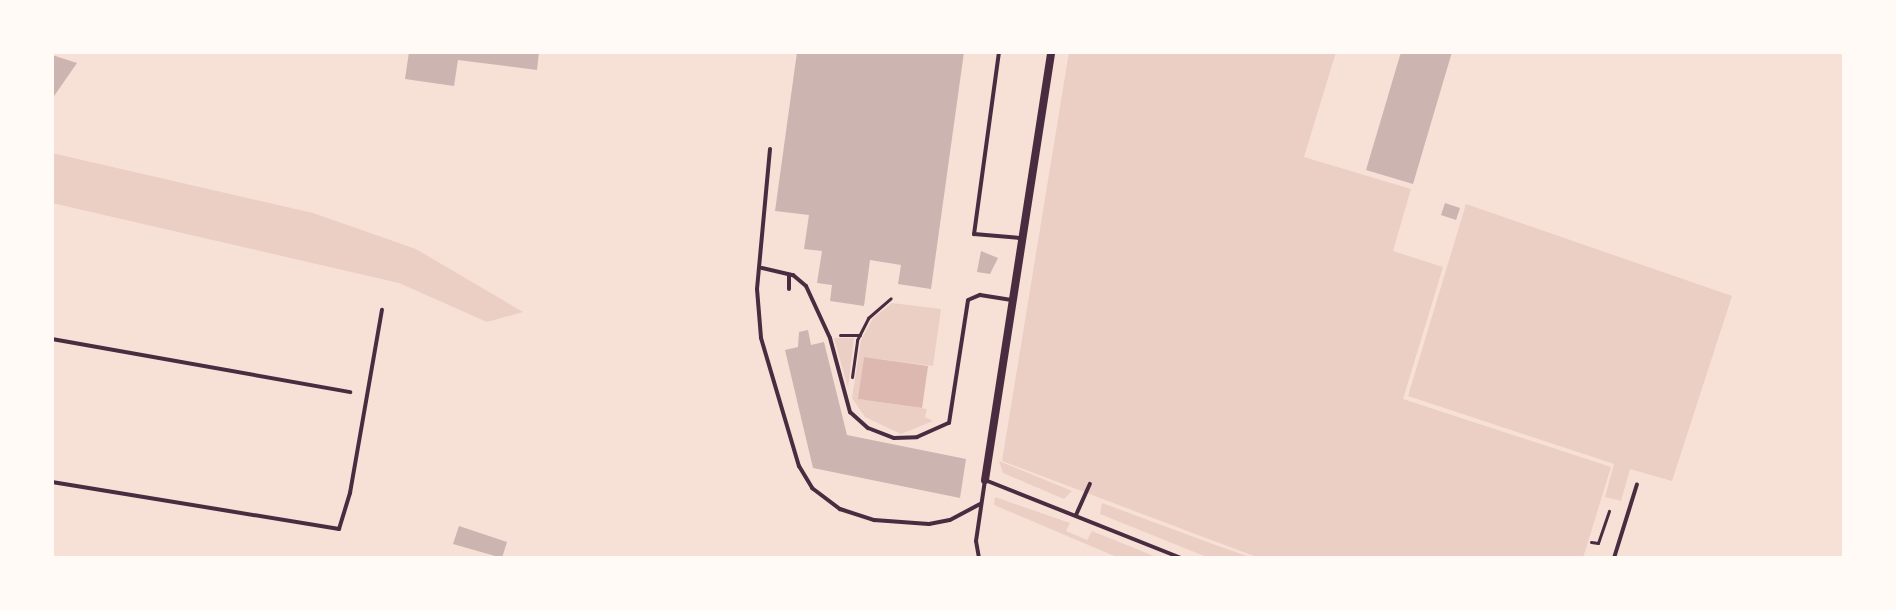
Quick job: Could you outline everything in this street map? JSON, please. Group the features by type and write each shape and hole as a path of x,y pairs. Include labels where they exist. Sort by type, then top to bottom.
{"street":[{"path":"985,480 1051,52"}],"lane":[{"path":"999,52 974,234 1022,238"},
{"path":"770,149 761,268 761,338 799,466 812,488 840,509 899,524 950,520 980,504"},
{"path":"761,268 789,274 816,300 853,417 879,434 917,437 949,423 968,300 980,295 1012,300"},
{"path":"789,274 789,289"},
{"path":"52,482 339,529 350,493 382,310"},
{"path":"52,339 350,392"},
{"path":"979,558 980,504 985,480 1181,558"},
{"path":"1076,515 1090,484"},
{"path":"1614,558 1637,484"}],"path":[{"path":"852,380 860,335 868,318 891,298"},
{"path":"829,335 860,335"},
{"path":"1591,542 1598,543 1609,511"}],"shaded area":[{"path":"1069,52 1336,52 1304,157 1411,189 1393,251 1443,267 1403,399 1611,467 1583,558 1259,558 1002,461"},
{"path":"52,153 313,213 416,249 523,312 487,322 399,283 52,203"},
{"path":"1466,204 1732,296 1672,481 1630,469 1621,501 1605,497 1614,464 1408,396"},
{"path":"892,303 941,309 933,366 864,357 859,399 927,409 925,417 933,421 901,434 865,417 852,398 861,340 873,318"},
{"path":"834,338 854,338 848,388"},
{"path":"864,357 928,366 922,408 858,399"},
{"path":"999,461 1072,491 1064,499 1003,473"},
{"path":"995,497 1070,523 1066,531 1087,540 1092,531 1159,558 1119,558 994,505"},
{"path":"1102,503 1253,558 1209,558 1100,514"}],"building":[{"path":"409,52 539,52 537,70 458,60 454,86 405,79"},
{"path":"797,52 964,52 931,289 898,284 901,265 870,260 864,306 830,301 832,285 817,283 822,251 804,249 809,215 775,211"},
{"path":"1401,52 1452,52 1413,184 1366,170"},
{"path":"52,55 77,63 52,99"},
{"path":"1445,203 1460,208 1456,220 1441,215"},
{"path":"981,251 998,258 990,274 977,272"},
{"path":"808,330 811,345 824,342 847,435 966,459 960,498 813,468 785,350 798,347 799,332"},
{"path":"459,526 507,542 502,558 453,544"}]}
